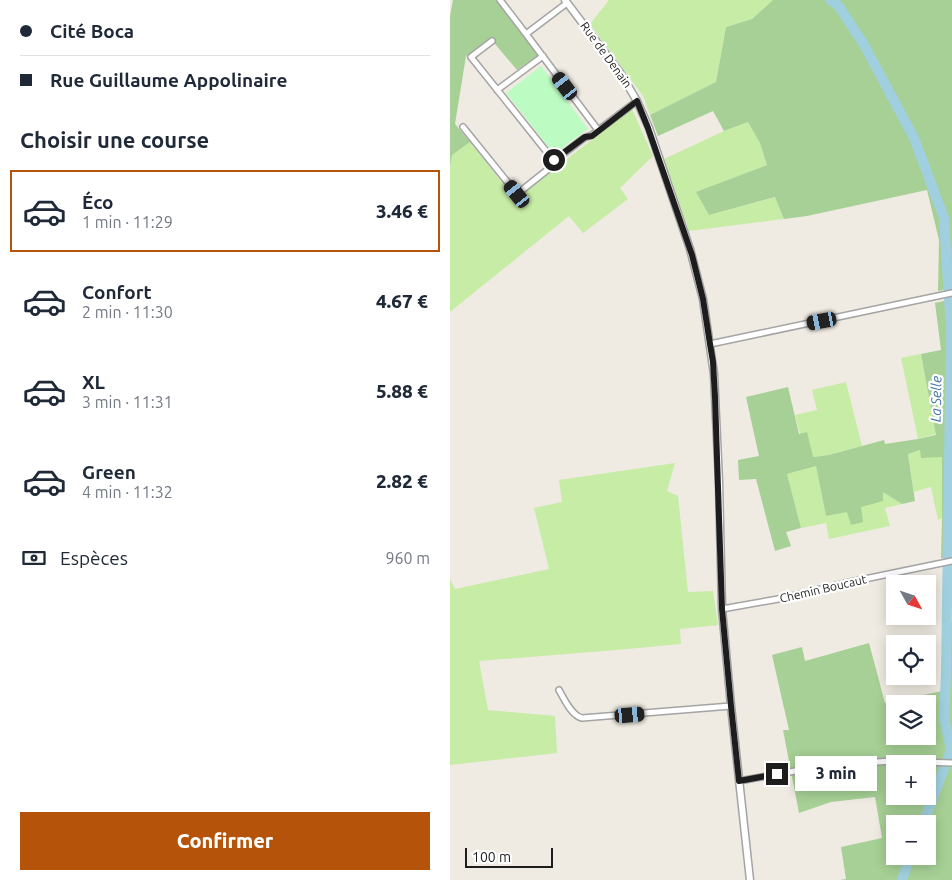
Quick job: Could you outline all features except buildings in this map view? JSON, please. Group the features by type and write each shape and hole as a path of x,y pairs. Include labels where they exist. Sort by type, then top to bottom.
{"street":[{"path":"500,0 598,130"},
{"path":"526,34 566,1"},
{"name":"Rue de Denain","path":"566,1 621,74 637,101 692,255 703,299 713,362 722,609 750,880"},
{"path":"492,41 471,57 554,160"},
{"path":"497,90 543,56"},
{"path":"463,127 517,194 551,167 554,164 554,160 637,101"},
{"path":"710,344 951,293"},
{"name":"Chemin Boucaut","path":"722,609 784,598 952,561"},
{"path":"559,690 577,717 582,718 731,706"},
{"path":"739,781 829,765 893,761 952,763"}],"green space":[{"path":"453,0 496,0 538,55 517,70 490,38 466,56 455,124 470,142 452,155 450,167 450,16"},
{"path":"609,0 773,0 752,19 726,27 716,82 650,115 643,96 590,24"},
{"path":"773,0 952,0 952,288 938,291 939,240 927,190 807,216 784,219 775,197 709,215 696,192 767,165 760,143 748,122 724,131 713,111 658,136 650,115 716,82 726,27 752,19"},
{"path":"541,66 588,129 554,154 506,93"},
{"path":"632,109 653,156 620,188 628,199 583,233 569,216 450,312 450,167 452,155 470,142 515,199"},
{"path":"748,122 760,143 767,165 697,192 709,215 776,197 784,219 689,231 664,159"},
{"path":"952,299 952,558 941,558 942,457 921,458 920,450 908,454 915,501 902,504 883,492 883,501 861,507 863,522 851,525 847,512 826,516 816,466 787,474 801,528 786,532 791,546 775,551 756,479 739,480 738,460 759,456 746,397 788,387 799,434 807,432 813,457 829,455 884,440 885,444 936,435 921,354 941,350 935,303"},
{"path":"921,354 936,434 918,439 901,358"},
{"path":"846,382 862,446 829,455 812,457 807,433 800,434 795,415 817,410 812,390"},
{"path":"920,450 942,457 942,518 938,520 931,487 914,492 908,454"},
{"path":"675,463 667,491 678,496 688,592 713,591 718,625 680,629 681,644 479,661 488,710 555,716 557,753 450,765 450,579 455,589 549,569 534,508 562,502 559,480"},
{"path":"816,466 826,516 861,507 883,492 902,504 885,508 890,526 829,539 826,523 801,528 787,474"},
{"path":"952,621 952,880 840,880 846,879 841,847 882,838 875,797 831,802 799,813 783,730 789,730 772,655 802,647 805,661 869,643 886,703 886,745 936,745 936,695 923,695 942,691 942,623"}],"waterway":[{"name":"La Selle","path":"830,0 838,5 863,43 914,138 944,218 951,330 944,718 951,750 926,815"},
{"name":"La Selle","path":"902,880 907,865"}],"route":[{"path":"554,160 585,137 592,136 637,101 644,115 692,255 703,299 713,362 719,482 722,609 739,781 777,774"}]}
